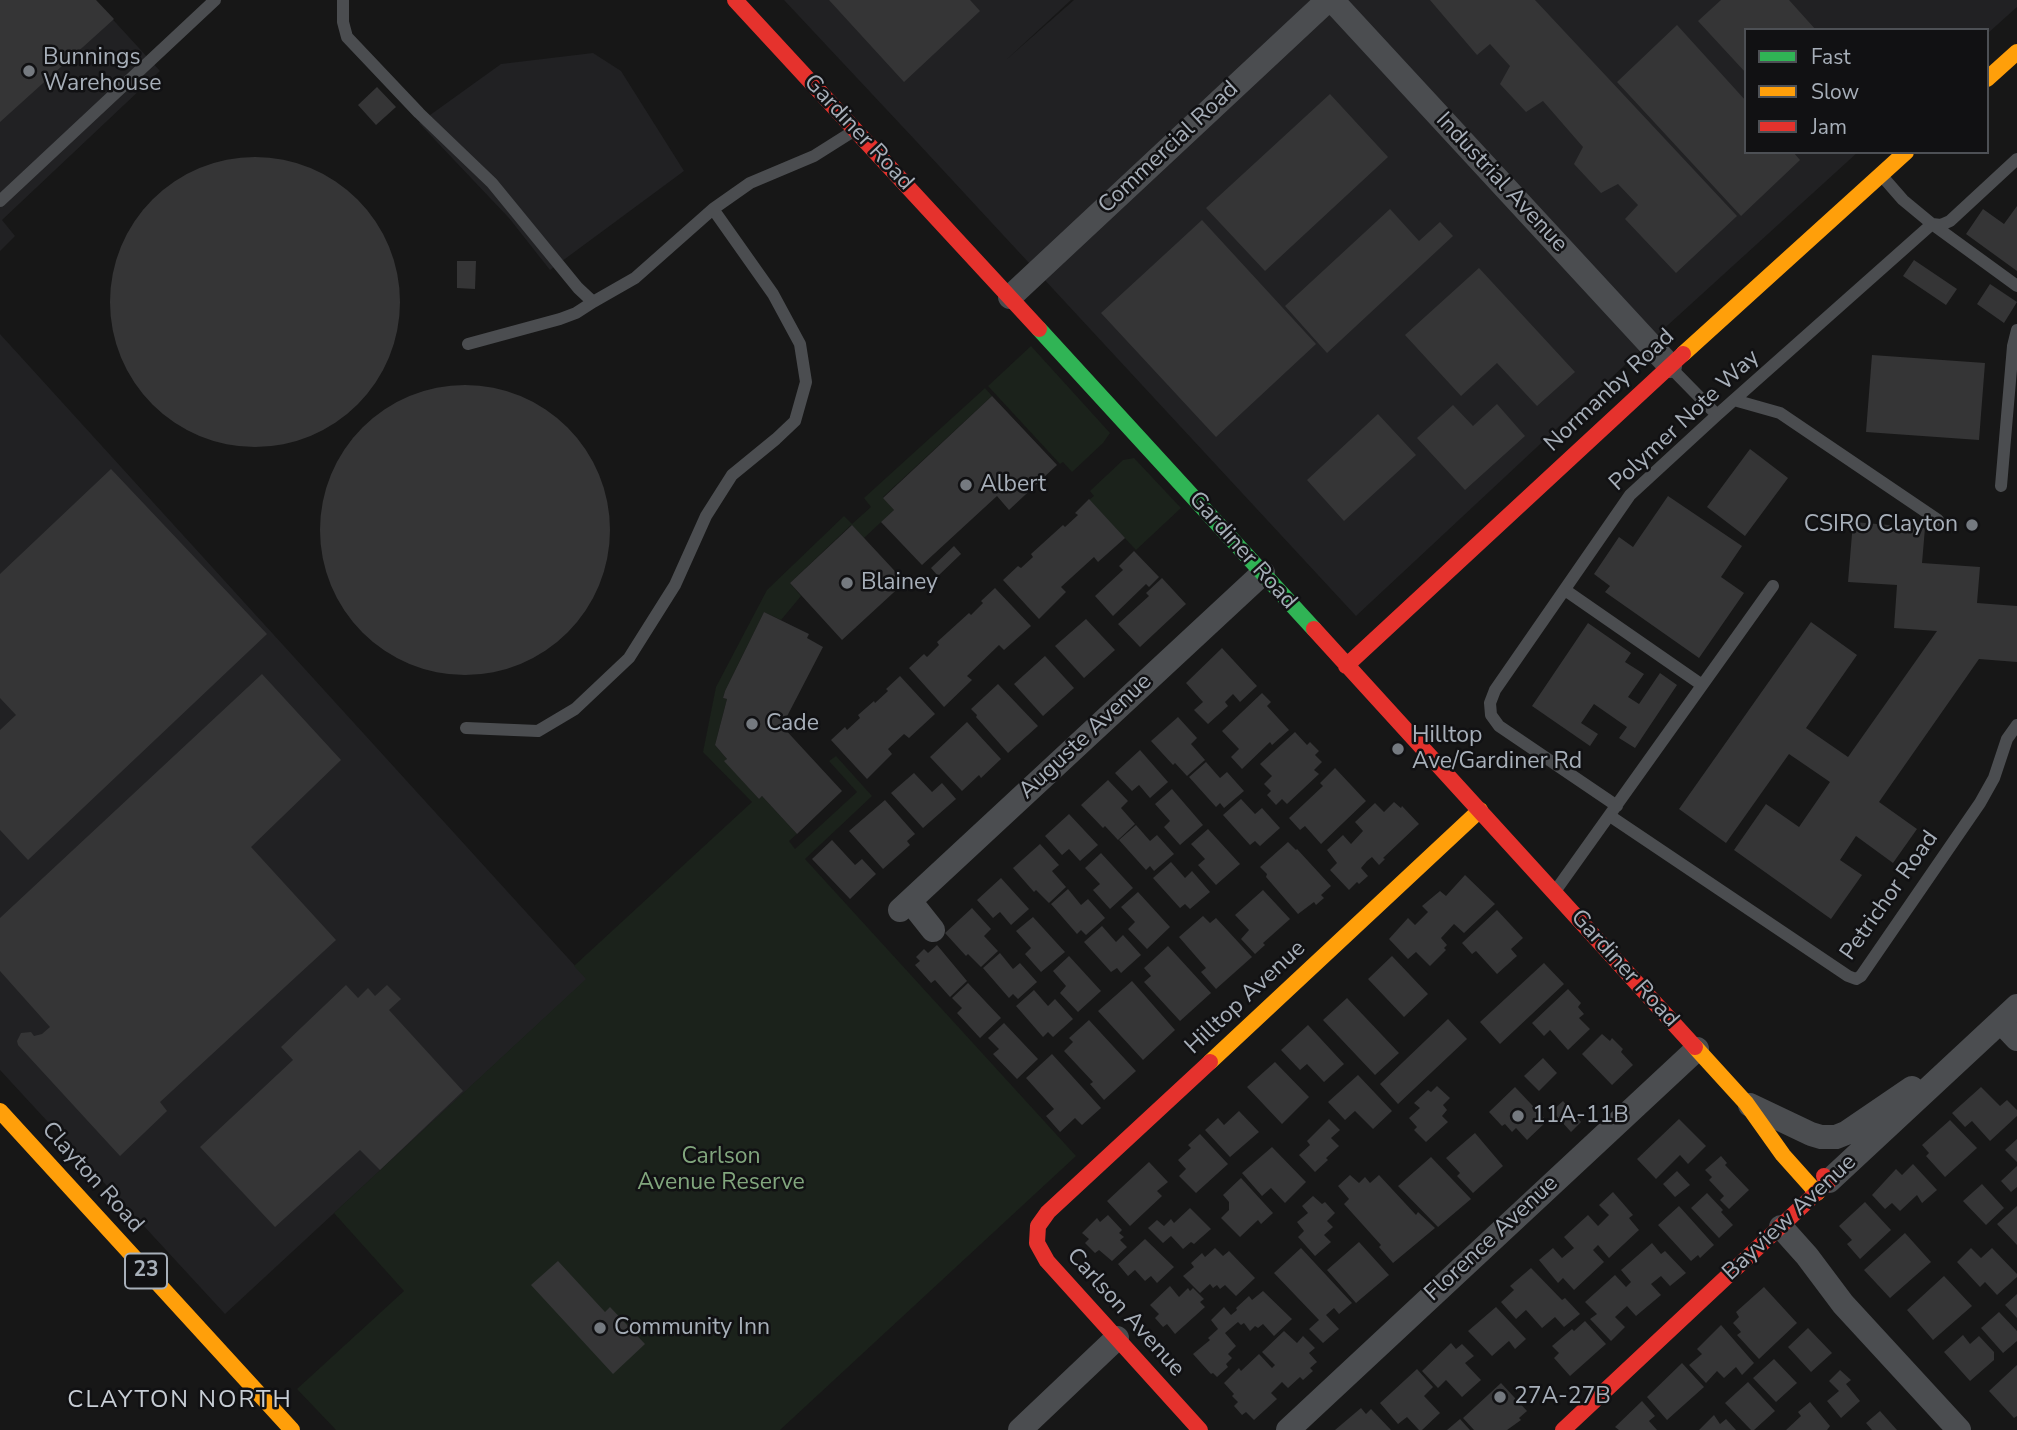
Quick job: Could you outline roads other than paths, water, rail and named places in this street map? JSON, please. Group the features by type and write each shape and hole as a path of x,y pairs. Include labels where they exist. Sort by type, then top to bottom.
{"street":[{"name":"Gardiner Road","path":"735,0 1697,1049 1746,1104 1783,1155 1821,1180"},
{"name":"Commercial Road","path":"1010,297 1330,0"},
{"name":"Industrial Avenue","path":"1330,0 1670,366"},
{"path":"1989,77 2017,52"},
{"name":"Normanby Road","path":"1346,666 1904,154"},
{"name":"Auguste Avenue","path":"933,930 905,906 1263,573"},
{"name":"Hilltop Avenue","path":"1043,1219 1480,810"},
{"name":"Bayview Avenue","path":"1563,1430 1776,1231 1821,1180 1956,1062 2012,1022"},
{"name":"Florence Avenue","path":"1288,1430 1697,1049"},
{"name":"Gardiner Road","path":"1746,1104 1811,1134 1836,1137 1956,1062"},
{"name":"Gardiner Road","path":"1746,1104 1794,1143"},
{"name":"Clayton Road","path":"0,1111 292,1430"},
{"name":"Carlson Avenue","path":"1043,1219 1036,1236 1040,1251 1047,1261 1200,1430"},
{"path":"1776,1231 1799,1266 1843,1304 1959,1430"},
{"path":"1020,1430 1117,1338"}],"lane":[{"path":"0,201 215,0"},
{"path":"343,0 343,22 347,37 419,113 492,183 578,288 593,302"},
{"path":"468,344 576,313 635,278 713,209 750,183 814,156 856,130"},
{"name":"Polymer Note Way","path":"1613,811 1499,726 1491,715 1490,703 1495,690 1630,495 1932,224 1941,225 1950,221 2017,159"},
{"path":"1881,175 1903,200 1932,224 2017,286"},
{"path":"466,728 538,731 575,709 629,658 675,585 706,516 732,475 795,421 806,383 800,344 773,294 713,209"},
{"path":"2001,486 2012,428 2013,346 2017,330"},
{"path":"1670,366 1717,415"},
{"path":"1734,400 1780,413 1938,520"},
{"path":"1555,893 1773,586"},
{"path":"1565,590 1702,685"},
{"name":"Petrichor Road","path":"1613,811 1856,979 1861,976 1980,803 1994,778 2007,739 2017,725"}],"place":[{"name":"Bunnings Warehouse","path":"29,71"},
{"name":"Albert","path":"966,485"},
{"name":"CSIRO Clayton","path":"1972,525"},
{"name":"Blainey","path":"847,583"},
{"name":"Cade","path":"752,724"},
{"name":"Hilltop Ave/Gardiner Rd","path":"1398,749"},
{"name":"11A-11B","path":"1518,1116"},
{"name":"Community Inn","path":"600,1328"},
{"name":"27A-27B","path":"1500,1397"}],"district":[{"name":"CLAYTON NORTH","path":"180,1401"}],"park label":[{"name":"Carlson Avenue Reserve","path":"721,1170"}]}
